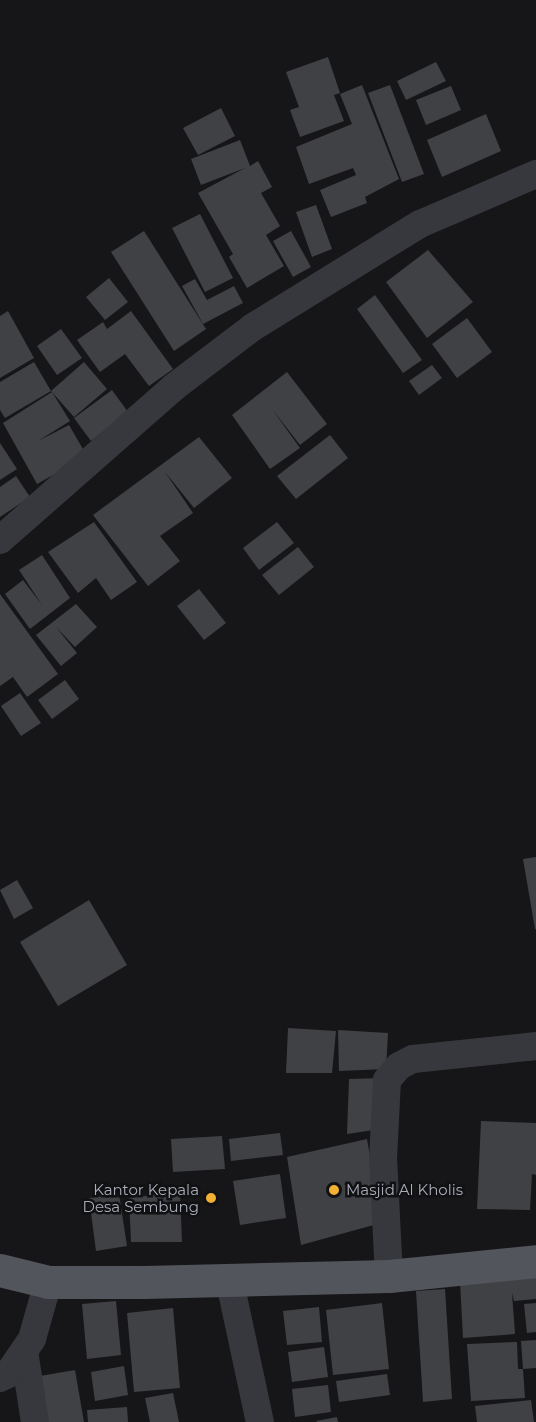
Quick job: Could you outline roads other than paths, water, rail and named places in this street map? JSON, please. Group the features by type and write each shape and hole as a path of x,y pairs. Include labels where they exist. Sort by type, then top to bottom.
{"main road":[{"path":"0,1270 48,1282 389,1276 536,1262"}],"street":[{"path":"0,540 174,387 253,327 420,224 536,174"},
{"path":"389,1276 383,1159 387,1080 399,1066 413,1059 536,1046"},
{"path":"229,1278 260,1422"},
{"path":"0,1378 8,1374 32,1339 48,1282"},
{"path":"24,1351 35,1422"}],"place":[{"name":"Masjid Al Kholis","path":"334,1190"},
{"name":"Kantor Kepala Desa Sembung","path":"211,1198"}]}
